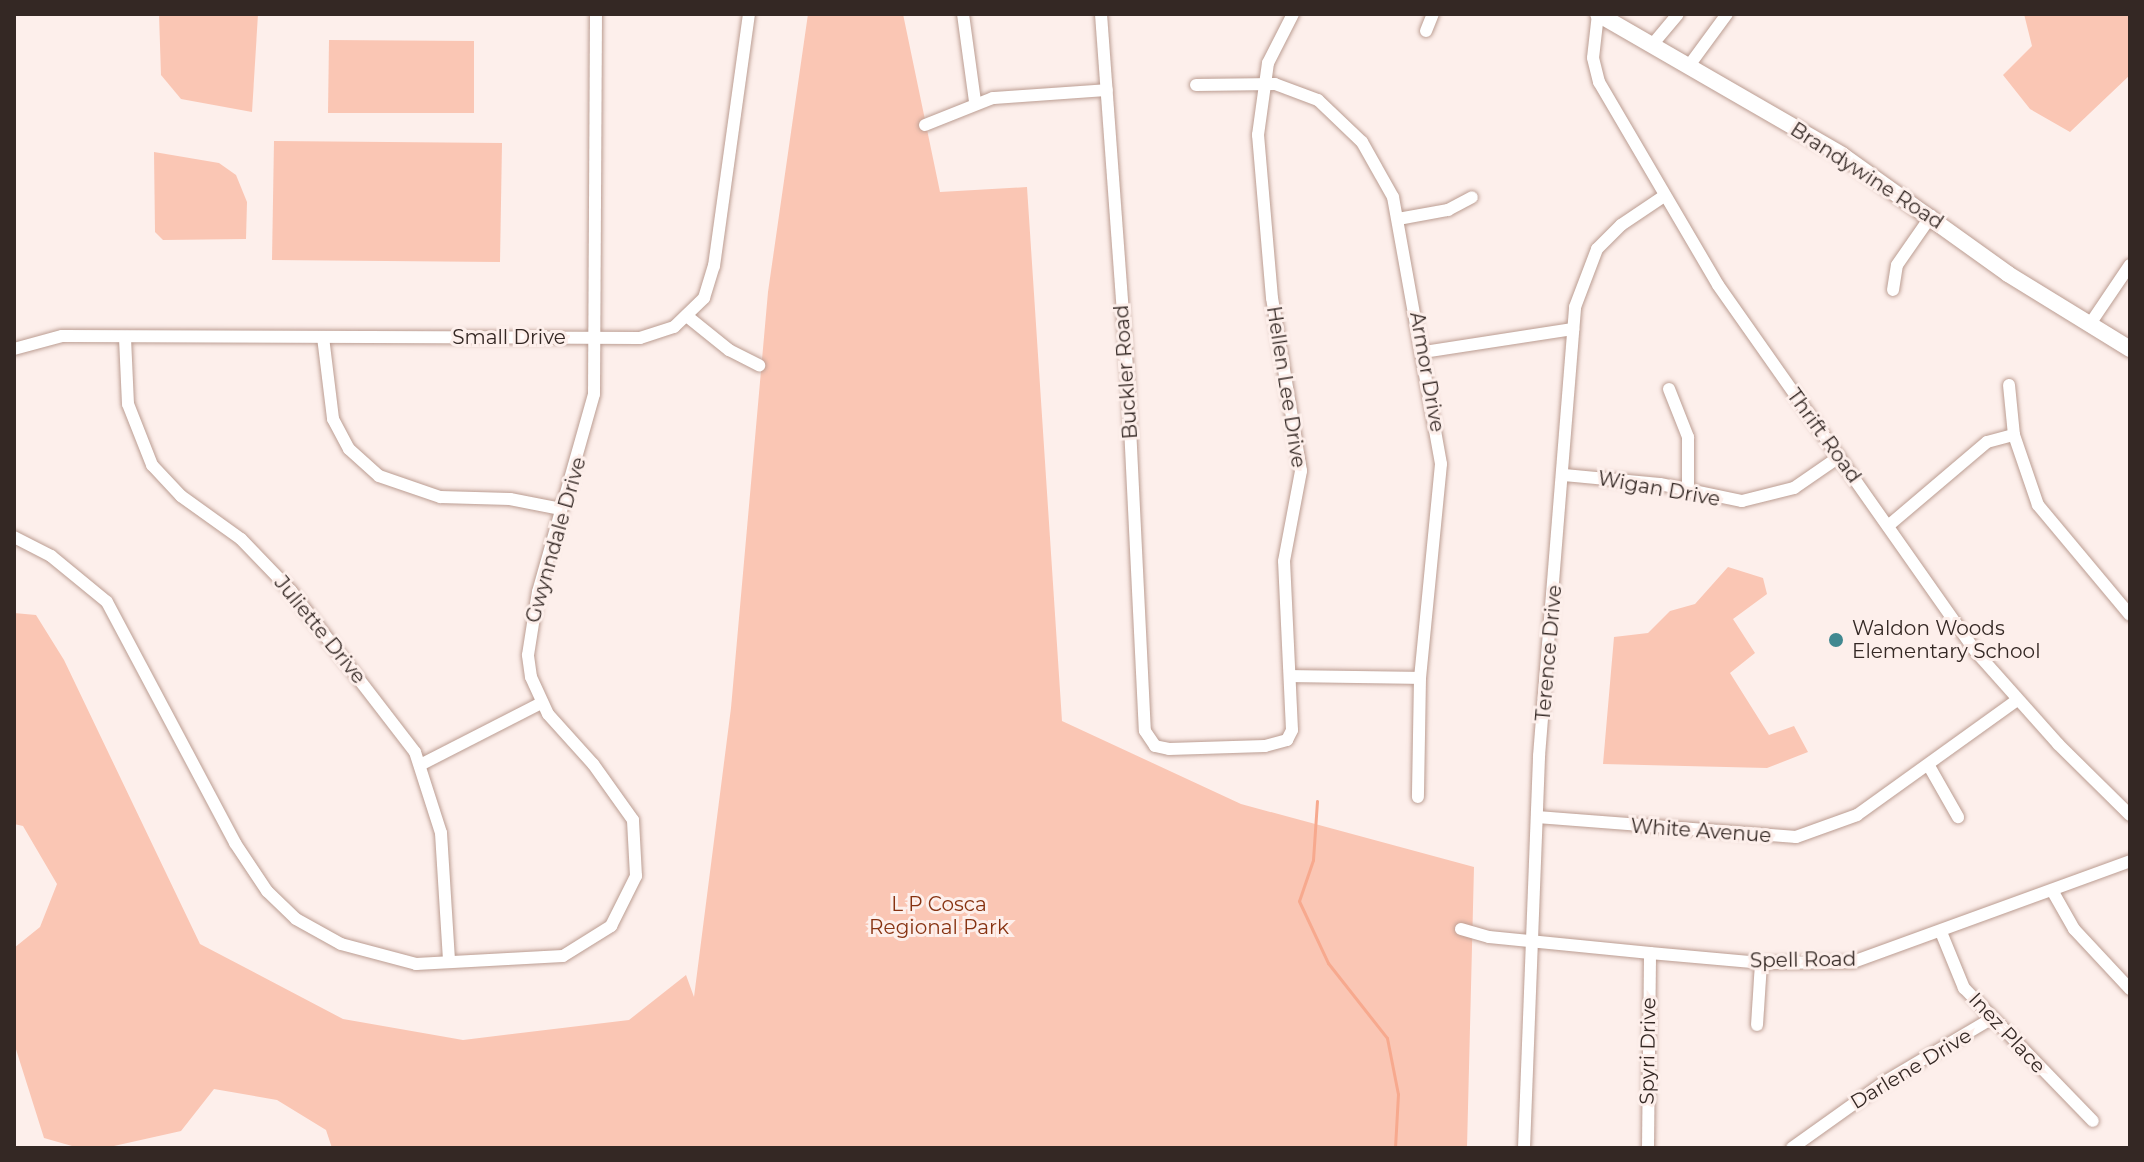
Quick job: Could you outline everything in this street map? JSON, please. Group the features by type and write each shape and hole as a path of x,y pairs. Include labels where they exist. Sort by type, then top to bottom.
{"main road":[{"name":"Brandywine Road","path":"1598,14 1842,155 2008,274 2130,349"}],"street":[{"name":"Gwynndale Drive","path":"14,537 72,570 107,602 235,843 280,906 341,944 396,960 546,959 577,951 611,926 631,892 638,856 633,820 541,703 529,666 529,636 561,509 592,412 596,14"},
{"path":"749,14 714,266 704,298 688,317 729,350 759,365"},
{"path":"963,14 975,102"},
{"name":"Buckler Road","path":"1101,14 1145,731 1155,746 1169,749 1265,746"},
{"name":"Hellen Lee Drive","path":"1265,746 1290,736 1292,676 1284,561 1301,471 1275,321 1258,135 1268,63 1293,14"},
{"path":"1426,31 1433,14"},
{"name":"Thrift Road","path":"1598,14 1595,71 1664,196 1738,316 2017,700 2130,815"},
{"path":"1652,45 1678,14"},
{"path":"1688,67 1727,14"},
{"name":"Armor Drive","path":"1196,85 1264,83 1318,100 1350,127 1386,179 1398,219 1424,352 1441,487 1420,678 1418,797"},
{"path":"925,125 975,102 1107,90"},
{"name":"Terence Drive","path":"1524,1148 1528,942 1578,293 1597,249 1621,225 1664,196"},
{"path":"1398,219 1448,210 1472,197"},
{"path":"1893,290 1897,265 1931,216"},
{"path":"2090,324 2130,265"},
{"name":"Small Drive","path":"14,349 47,337 640,338 688,317"},
{"path":"1424,352 1573,329"},
{"path":"323,337 333,419 349,449 379,476 440,497 510,499 561,509"},
{"name":"Juliette Drive","path":"125,338 130,413 152,465 181,496 241,539 291,591 398,726 422,764 441,833 449,961"},
{"path":"2009,385 2014,435 2038,505 2130,615"},
{"path":"1669,389 1688,437 1688,492"},
{"path":"1888,526 1987,442 2014,435"},
{"name":"Wigan Drive","path":"1564,475 1731,501 1763,498 1805,483 1839,457"},
{"path":"1292,676 1420,678"},
{"name":"White Avenue","path":"1537,817 1796,837 1857,815 2017,700"},
{"path":"422,764 541,703"},
{"path":"1929,766 1958,817"},
{"name":"Spell Road","path":"1461,929 1528,942 1761,963 1853,962 2053,892 2130,861"},
{"path":"2053,892 2074,929 2130,989"},
{"name":"Inez Place","path":"1941,932 1959,979 1991,1019 2093,1121"},
{"name":"Spyri Drive","path":"1648,1148 1650,953"},
{"path":"1757,1025 1761,963"},
{"name":"Darlene Drive","path":"1792,1148 1886,1081 1991,1019"}],"green space":[{"path":"159,14 258,14 252,112 181,99 161,75"},
{"name":"L P Cosca Regional Park","path":"808,14 903,14 940,192 1027,187 1062,721 1241,804 1474,867 1467,1148 332,1148 326,1130 277,1100 214,1089 181,1131 105,1148 79,1148 44,1138 14,1043 14,948 40,927 57,884 23,826 14,824 14,613 36,615 64,660 200,944 343,1019 463,1040 629,1020 686,975 694,997 731,708 768,292"},
{"path":"2024,14 2130,14 2130,75 2070,132 2030,109 2003,75 2032,46"},
{"path":"329,40 474,41 474,113 328,113"},
{"path":"274,141 502,143 500,262 272,260"},
{"path":"154,152 219,163 236,175 247,202 246,239 163,240 155,232"},
{"path":"1728,567 1763,578 1767,594 1733,619 1755,653 1730,673 1769,735 1794,726 1808,752 1767,768 1603,764 1614,637 1648,633 1670,611 1695,604"}],"waterway":[{"path":"1317,801 1313,860 1299,901 1328,963 1387,1038 1398,1094 1395,1148"}],"place":[{"name":"Waldon Woods Elementary School","path":"1836,640"}]}
